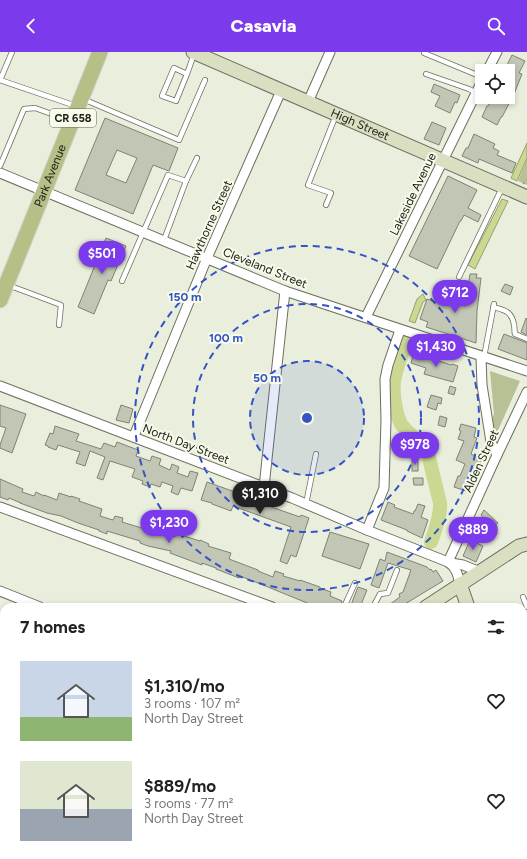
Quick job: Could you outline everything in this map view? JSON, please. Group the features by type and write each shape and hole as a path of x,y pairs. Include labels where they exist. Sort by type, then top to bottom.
{"main road":[{"name":"Park Avenue","path":"3,290 100,52"},
{"name":"High Street","path":"194,52 502,187 524,191"},
{"path":"433,603 520,546 527,544"},
{"path":"460,584 467,603"}],"street":[{"path":"308,102 330,52"},
{"path":"491,64 497,52"},
{"name":"Hawthorne Street","path":"134,436 207,258 281,91"},
{"name":"Lakeside Avenue","path":"366,317 475,95"},
{"name":"Cleveland Street","path":"0,173 285,291 527,371"},
{"path":"264,487 285,291"},
{"path":"367,530 384,488 386,420 385,378 400,330"},
{"path":"482,357 482,385 489,431 492,446 497,455"},
{"name":"North Day Street","path":"0,386 264,487 449,563 463,564 480,572"},
{"name":"Alden Street","path":"449,563 527,392"},
{"path":"0,507 261,603"},
{"path":"449,563 455,569 460,584"},
{"path":"0,591 30,603"}],"lane":[{"path":"12,52 0,80 80,103 179,140 205,80"},
{"path":"187,74 174,68 162,96 176,101 187,74 194,52"},
{"path":"424,53 475,73"},
{"path":"426,74 475,92"},
{"path":"0,166 24,109 35,108 72,121"},
{"path":"326,205 331,193 308,184 336,115"},
{"path":"164,240 186,181 197,158"},
{"path":"122,281 168,175 186,181"},
{"path":"459,277 502,187"},
{"path":"3,290 61,305 59,325"},
{"path":"482,357 494,306 510,313 515,334 527,338"},
{"path":"306,504 316,454"},
{"path":"375,603 380,594 388,592 397,570"},
{"path":"346,603 355,583"},
{"path":"523,597 525,603"}],"path":[{"path":"524,191 527,180"}],"shaded area":[{"path":"527,143 527,158 517,181 511,178"},
{"path":"527,159 527,185 518,181"},
{"path":"502,199 508,201 475,269 468,265"},
{"path":"423,294 426,300 423,302 415,323 409,321 417,299"},
{"path":"490,371 520,381 495,437 492,420 494,414"}],"building":[{"path":"512,55 525,61 519,73 522,74 515,92 515,64 508,64"},
{"path":"434,84 460,95 457,103 455,102 450,113 435,106 440,96 431,92"},
{"path":"489,104 509,104 497,125 482,117"},
{"path":"105,118 178,148 169,171 153,165 133,214 75,190","holes":["117,150 137,158 126,183 106,175"]},
{"path":"432,122 446,128 439,145 424,139"},
{"path":"474,134 495,144 493,148 499,151 497,155 516,163 512,173 479,159 478,163 462,156 466,148 468,148"},
{"path":"448,176 477,190 468,208 481,215 478,222 464,215 437,269 409,256"},
{"path":"106,238 126,246 111,281 108,280 94,314 78,307"},
{"path":"470,274 477,274 476,278 481,278 477,311 476,343 426,327 428,322 420,319 427,299 435,302 436,298 465,306"},
{"path":"505,284 513,287 510,295 501,291"},
{"path":"526,318 527,319 527,335 521,332"},
{"path":"504,334 527,343 527,360 498,349"},
{"path":"414,353 458,366 453,382 424,374 426,368 411,363"},
{"path":"450,386 456,388 454,395 448,393"},
{"path":"431,395 442,398 441,404 438,403 436,410 427,407"},
{"path":"0,405 26,414 12,453 0,448 6,428 0,426"},
{"path":"121,405 133,409 129,423 116,420"},
{"path":"440,416 447,418 445,427 438,425"},
{"path":"461,424 476,428 474,437 477,438 471,454 482,459 479,466 477,466 472,479 470,478 466,491 454,487 465,464 456,460 464,441 458,439 461,431 459,430"},
{"path":"55,426 79,434 76,441 101,449 104,443 115,447 117,442 138,450 136,456 150,461 152,456 161,459 159,465 170,470 172,464 179,467 177,473 188,477 190,471 198,473 192,491 181,488 178,495 171,492 173,486 162,482 160,487 151,484 150,487 142,484 143,481 132,477 135,469 110,461 103,480 97,478 105,457 90,451 85,466 76,463 80,452 58,445 56,450 45,445 50,433 53,434"},
{"path":"412,460 418,460 418,471 412,471"},
{"path":"413,478 423,478 423,485 414,485"},
{"path":"0,479 23,489 22,492 34,496 36,492 57,500 59,493 71,496 80,499 79,501 102,509 100,516 113,520 115,516 123,518 122,522 155,532 155,529 163,531 163,533 175,537 177,532 185,534 184,536 209,544 208,546 231,553 229,559 273,577 275,571 284,574 283,576 320,587 331,592 330,596 342,601 341,603 307,603 240,576 239,578 216,568 202,563 202,565 170,553 171,551 148,546 140,543 140,541 107,531 107,534 9,498 8,500 0,497"},
{"path":"207,482 238,493 237,495 300,517 301,515 309,518 296,557 291,555 287,564 280,561 291,527 233,506 231,511 201,500"},
{"path":"388,502 395,505 394,507 413,514 418,504 425,506 421,517 428,520 422,538 407,530 381,520"},
{"path":"484,510 498,523 491,528 481,515"},
{"path":"330,532 369,544 360,569 322,556"},
{"path":"470,540 483,546 476,562 463,556"},
{"path":"387,552 427,567 433,572 436,570 443,581 407,603 392,603 400,597 399,594 403,592 411,570 388,563 379,588 371,585 380,559 385,561"},
{"path":"358,587 367,590 362,603 352,603"}],"waterway":[{"path":"406,342 395,376 394,398 401,424 428,454 440,503 439,518 431,542"}]}
